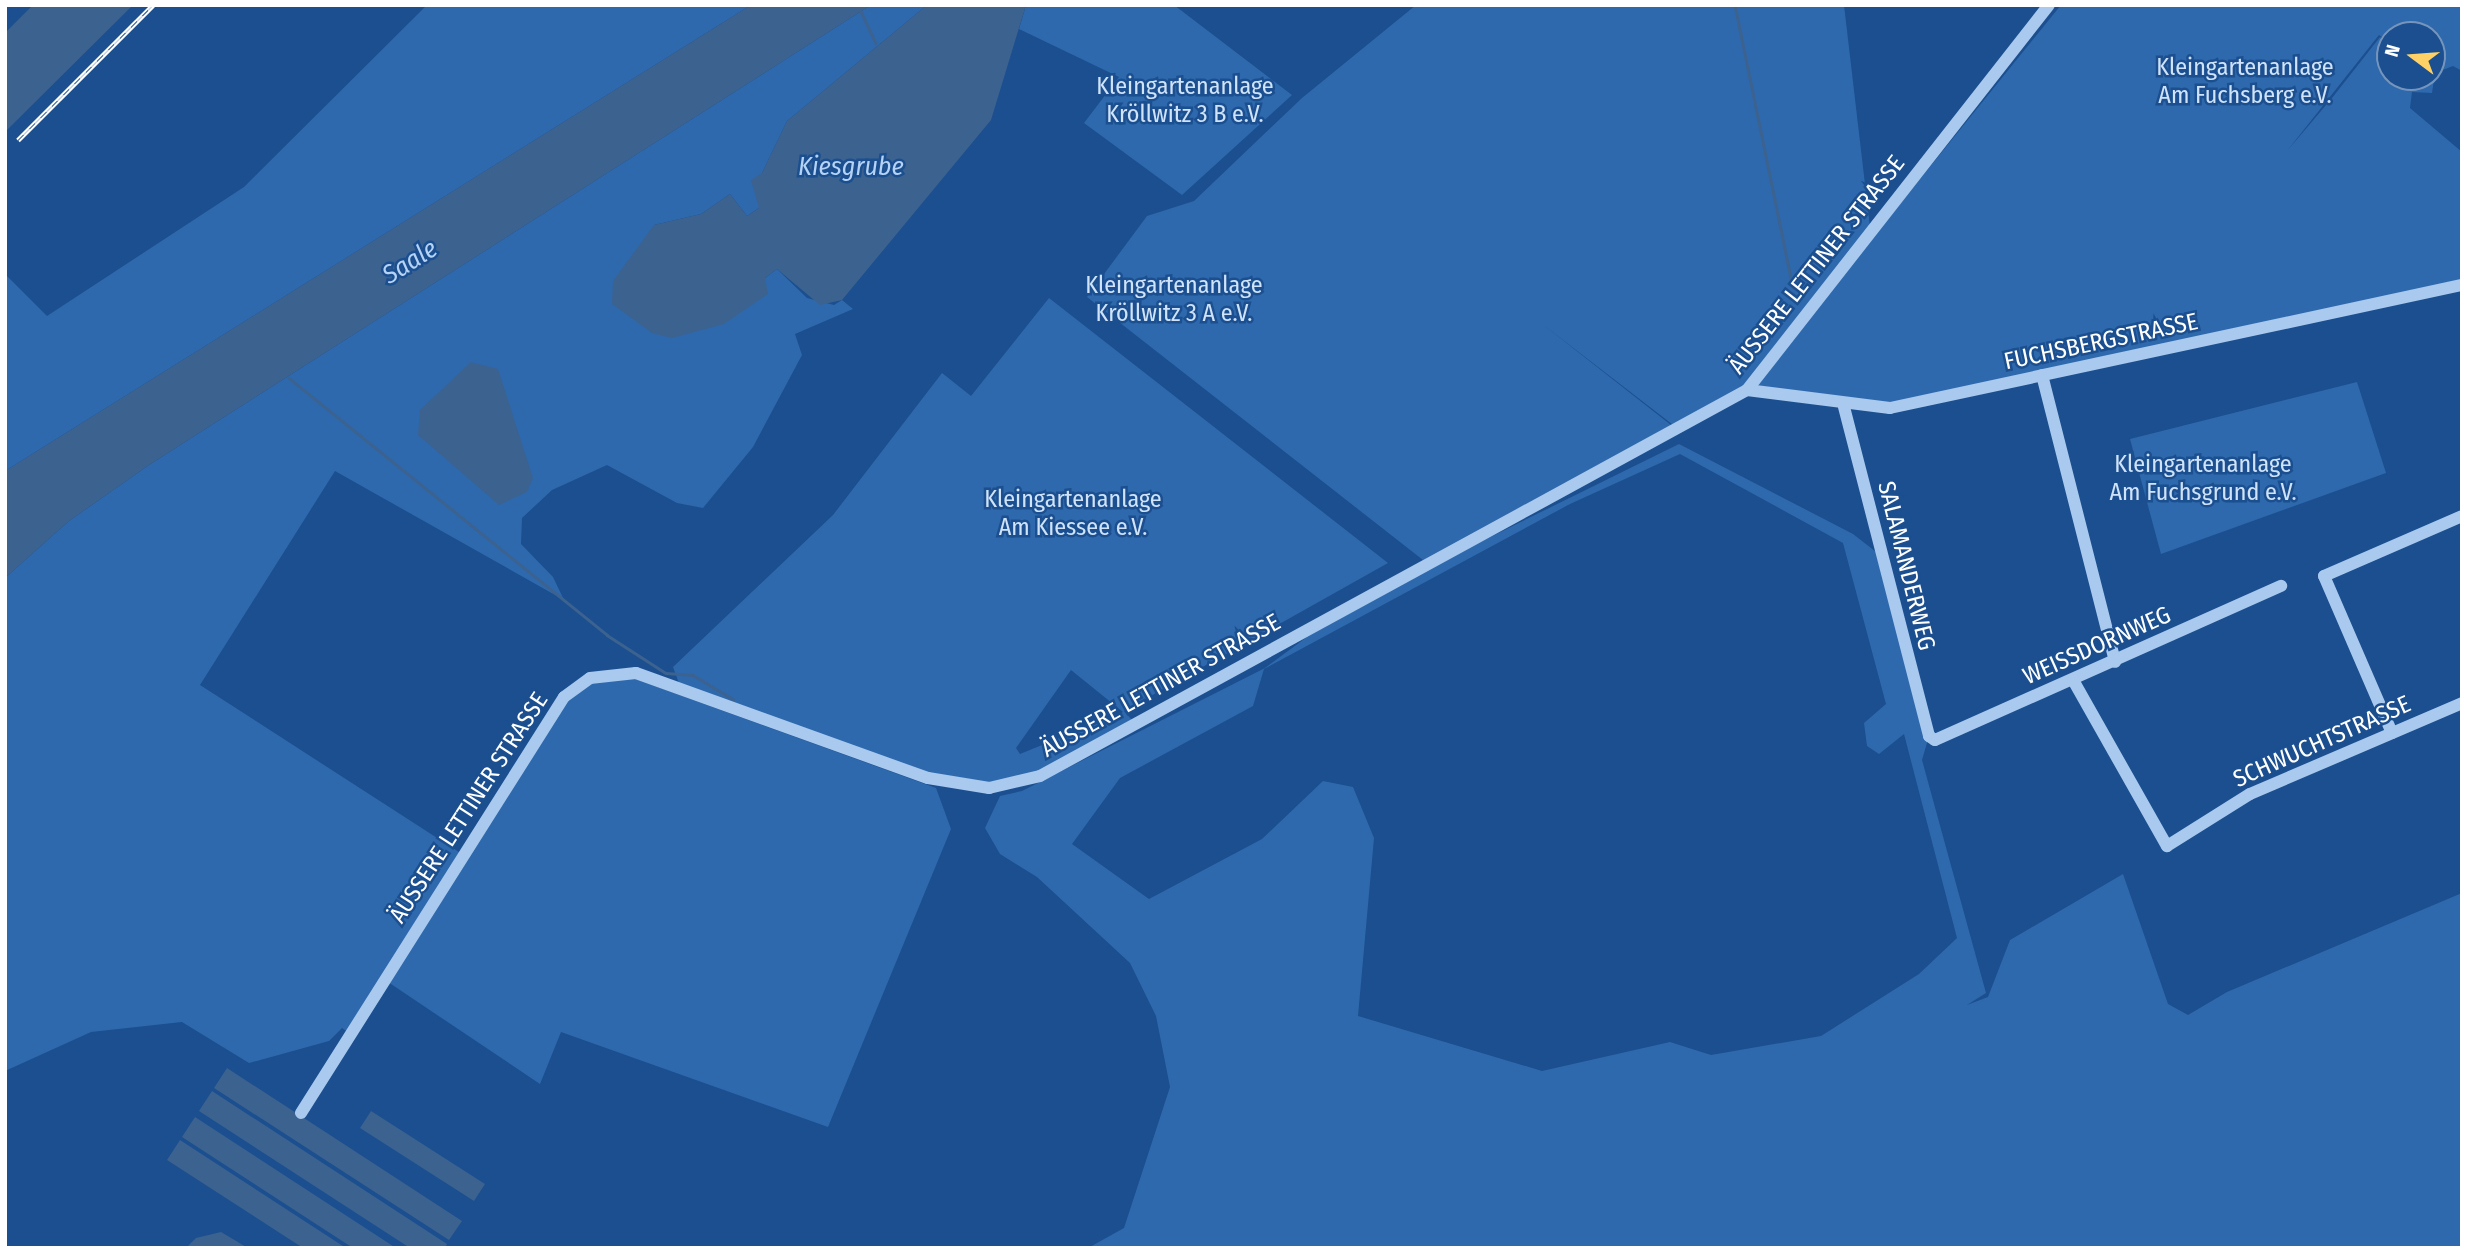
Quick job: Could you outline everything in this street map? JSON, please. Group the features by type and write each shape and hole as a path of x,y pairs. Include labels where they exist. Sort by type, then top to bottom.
{"street":[{"name":"ÄUSSERE LETTINER STRASSE","path":"301,1113 564,698 590,678 636,673 928,778 989,788 1013,785 1748,390 2049,5"},
{"name":"FUCHSBERGSTRASSE","path":"1748,390 1844,407 1890,408 2462,285"},
{"path":"2042,375 2115,662"},
{"name":"SALAMANDERWEG","path":"1844,407 1929,736"},
{"path":"2392,733 2324,576 2462,516"},
{"name":"WEISSDORNWEG","path":"1929,736 1935,740 2281,586"},
{"name":"SCHWUCHTSTRASSE","path":"2073,680 2167,846 2250,794 2462,703"}],"green space":[{"path":"427,5 751,5 5,471 5,274 47,316 244,187"},
{"path":"871,5 927,5 787,121 762,173 759,208 747,216 730,194 701,214 654,225 765,278 777,269 807,298 834,305 842,300 853,309 795,334 802,355 753,447 703,508 677,503 607,465 552,490 522,518 521,544 553,577 564,600 335,471 200,685 462,854 564,701 586,682 627,676 936,788 951,829 828,1127 561,1032 540,1084 388,982 349,1033 342,1028 329,1041 249,1063 182,1022 91,1032 5,1071 5,578 69,521 149,465"},
{"name":"Kleingartenanlage Kröllwitz 3 B e.V.","path":"1026,5 1174,5 1292,95 1182,195 1084,123 1119,77 1019,29"},
{"name":"Kleingartenanlage Kröllwitz 3 A e.V.","path":"1416,5 1844,5 1870,227 1747,390 1677,428 1541,323 1671,425 1423,560 1087,297 1147,216 1194,201 1302,98"},
{"name":"Kleingartenanlage Am Fuchsberg e.V.","path":"2061,5 2462,5 2462,71 2453,66 2446,69 2446,21 2376,21 2376,39 2287,151 2376,42 2376,91 2432,91 2412,92 2410,108 2462,152 2462,285 1890,408 1750,389"},
{"name":"Kleingartenanlage Am Kiessee e.V.","path":"1049,298 1388,563 1124,711 1132,720 1013,785 928,778 680,686 673,667 833,515 942,373 971,396","holes":["1071,670 1123,712 1020,754 1016,748"]},
{"name":"Kleingartenanlage Am Fuchsgrund e.V.","path":"2357,382 2386,473 2161,554 2130,439"},
{"path":"1679,444 1853,534 1880,555 1929,736 1922,760 1986,993 1967,1005 1988,997 2010,940 2123,874 2168,1004 2188,1015 2227,992 2462,893 2462,1248 1088,1248 1124,1228 1170,1087 1156,1016 1130,963 1037,877 1000,854 985,828 1000,796 1022,791 1265,668 1307,637 1474,545","holes":["1680,454 1843,543 1886,704 1864,723 1867,746 1879,754 1904,734 1957,938 1919,974 1821,1036 1711,1055 1670,1042 1542,1071 1358,1016 1374,838 1353,787 1323,781 1262,839 1149,899 1072,844 1120,778 1253,706 1264,669 1570,504"]}],"water":[{"path":"33,5 133,5 5,132 5,33"},
{"name":"Saale","path":"751,5 871,5 149,465 69,521 5,578 5,471"},
{"name":"Kiesgrube","path":"927,5 1026,5 991,120 842,300 820,305 777,269 765,278 768,294 724,324 672,338 652,333 612,304 613,281 654,225 701,214 730,194 747,216 759,208 751,180 762,173 787,121"},
{"path":"471,362 498,369 533,478 527,492 499,505 418,435 420,410"},
{"path":"227,1068 462,1221 449,1240 214,1088"},
{"path":"212,1091 447,1244 445,1248 410,1248 199,1111"},
{"path":"371,1111 485,1184 474,1201 360,1128"},
{"path":"195,1117 396,1248 353,1248 182,1137"},
{"path":"180,1140 346,1248 303,1248 167,1160"},
{"path":"221,1232 248,1248 186,1248 196,1238"}],"waterway":[{"path":"858,5 876,43"},
{"path":"1735,5 1793,287"},
{"path":"289,378 607,635 666,673 693,675 733,699"}],"railway":[{"path":"18,140 153,5"}]}
